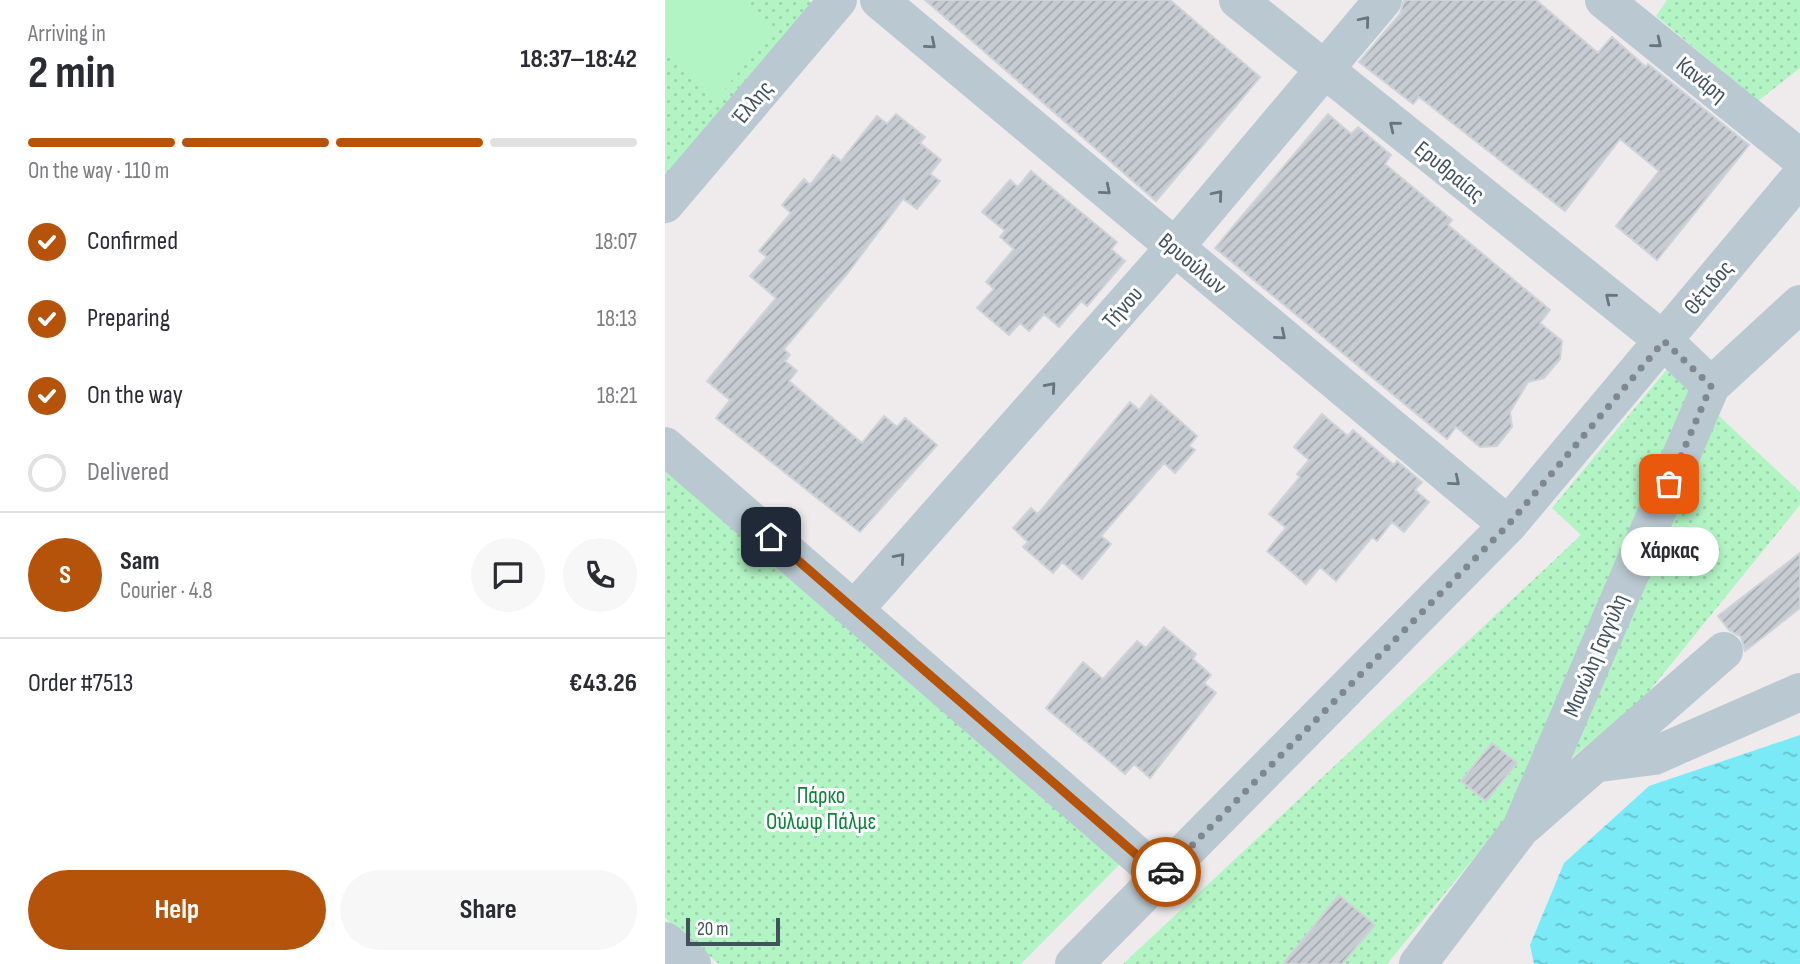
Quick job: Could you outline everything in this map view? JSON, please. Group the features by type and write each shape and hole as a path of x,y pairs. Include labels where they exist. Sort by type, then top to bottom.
{"street":[{"name":"Έλλης","path":"665,204 838,0"},
{"name":"Βρυούλων","path":"879,0 1508,525"},
{"name":"Ερυθραίας","path":"1238,0 1664,341"},
{"name":"Τήνου","path":"855,609 1175,247 1383,0"},
{"name":"Κανάρη","path":"1604,0 1800,158"},
{"name":"Θέτιδος","path":"1074,964 1508,525 1800,177"},
{"path":"1664,341 1711,386 1800,303"},
{"name":"Μανώλη Γαγγύλη","path":"1418,964 1521,828 1711,386"},
{"path":"665,446 1162,877"},
{"path":"1521,828 1600,763 1724,651"},
{"path":"1600,763 1654,756 1800,692"},
{"path":"665,941 692,964"}],"green space":[{"path":"665,0 809,0 812,3 665,177"},
{"path":"665,0 741,0 775,28 718,97 665,52"},
{"path":"1667,0 1800,0 1800,68 1758,101 1656,16"},
{"path":"1668,368 1800,492 1800,505 1642,700 1525,796 1387,964 1123,964 1581,535 1552,508"},
{"name":"Πάρκο Ούλωφ Πάλμε","path":"665,467 1123,861 1021,964 719,964 665,918"}],"water":[{"path":"1800,735 1800,964 1534,964 1530,945 1564,863 1649,786"}],"building":[{"path":"925,0 1170,0 1260,77 1156,201"},
{"path":"1404,0 1536,0 1598,53 1612,37 1646,67 1648,64 1749,145 1657,260 1616,226 1659,171 1620,139 1565,211 1419,97 1413,104 1359,62 1400,14"},
{"path":"896,114 925,137 920,143 941,160 930,174 940,181 917,209 903,199 847,274 784,349 790,355 785,361 797,371 789,381 862,443 884,416 897,427 905,418 937,445 860,532 716,418 730,400 707,381 776,298 750,276 767,257 759,251 791,213 782,205 804,179 810,185 833,155 841,161 877,116 887,124"},
{"path":"1328,114 1351,134 1358,127 1391,155 1385,164 1452,220 1448,225 1550,310 1540,323 1562,341 1560,359 1544,378 1528,382 1510,412 1512,427 1497,446 1480,447 1456,427 1447,439 1215,248"},
{"path":"1031,171 1117,242 1111,249 1125,261 1087,306 1081,301 1059,327 1044,314 1029,331 1020,323 1009,335 977,308 994,289 986,282 1014,249 1000,237 1005,231 982,212 1010,180 1018,187"},
{"path":"1151,395 1197,436 1189,446 1195,450 1175,473 1164,463 1101,536 1111,544 1082,579 1062,562 1053,573 1023,547 1028,542 1013,528 1031,508 1038,514 1130,402 1139,410"},
{"path":"1322,414 1348,436 1353,430 1394,465 1397,461 1422,482 1415,490 1429,502 1404,532 1392,522 1377,541 1372,537 1336,581 1320,567 1306,584 1267,551 1286,528 1269,514 1300,477 1297,474 1309,460 1294,447"},
{"path":"1800,553 1800,608 1745,651 1741,637 1729,630 1718,616"},
{"path":"1164,627 1196,654 1193,659 1211,675 1204,683 1216,693 1150,778 1134,764 1125,774 1046,708 1083,662 1103,679 1137,641 1146,648"},
{"path":"1492,743 1517,763 1486,801 1461,781"},
{"path":"1339,895 1375,925 1342,964 1283,964"}],"way so far":[{"path":"1166,872 1508,525 1664,341 1711,386 1669,484"}],"place":[{"name":"Χάρκας","path":"1669,484"}],"route":[{"path":"771,537 1162,877 1166,872"}]}
